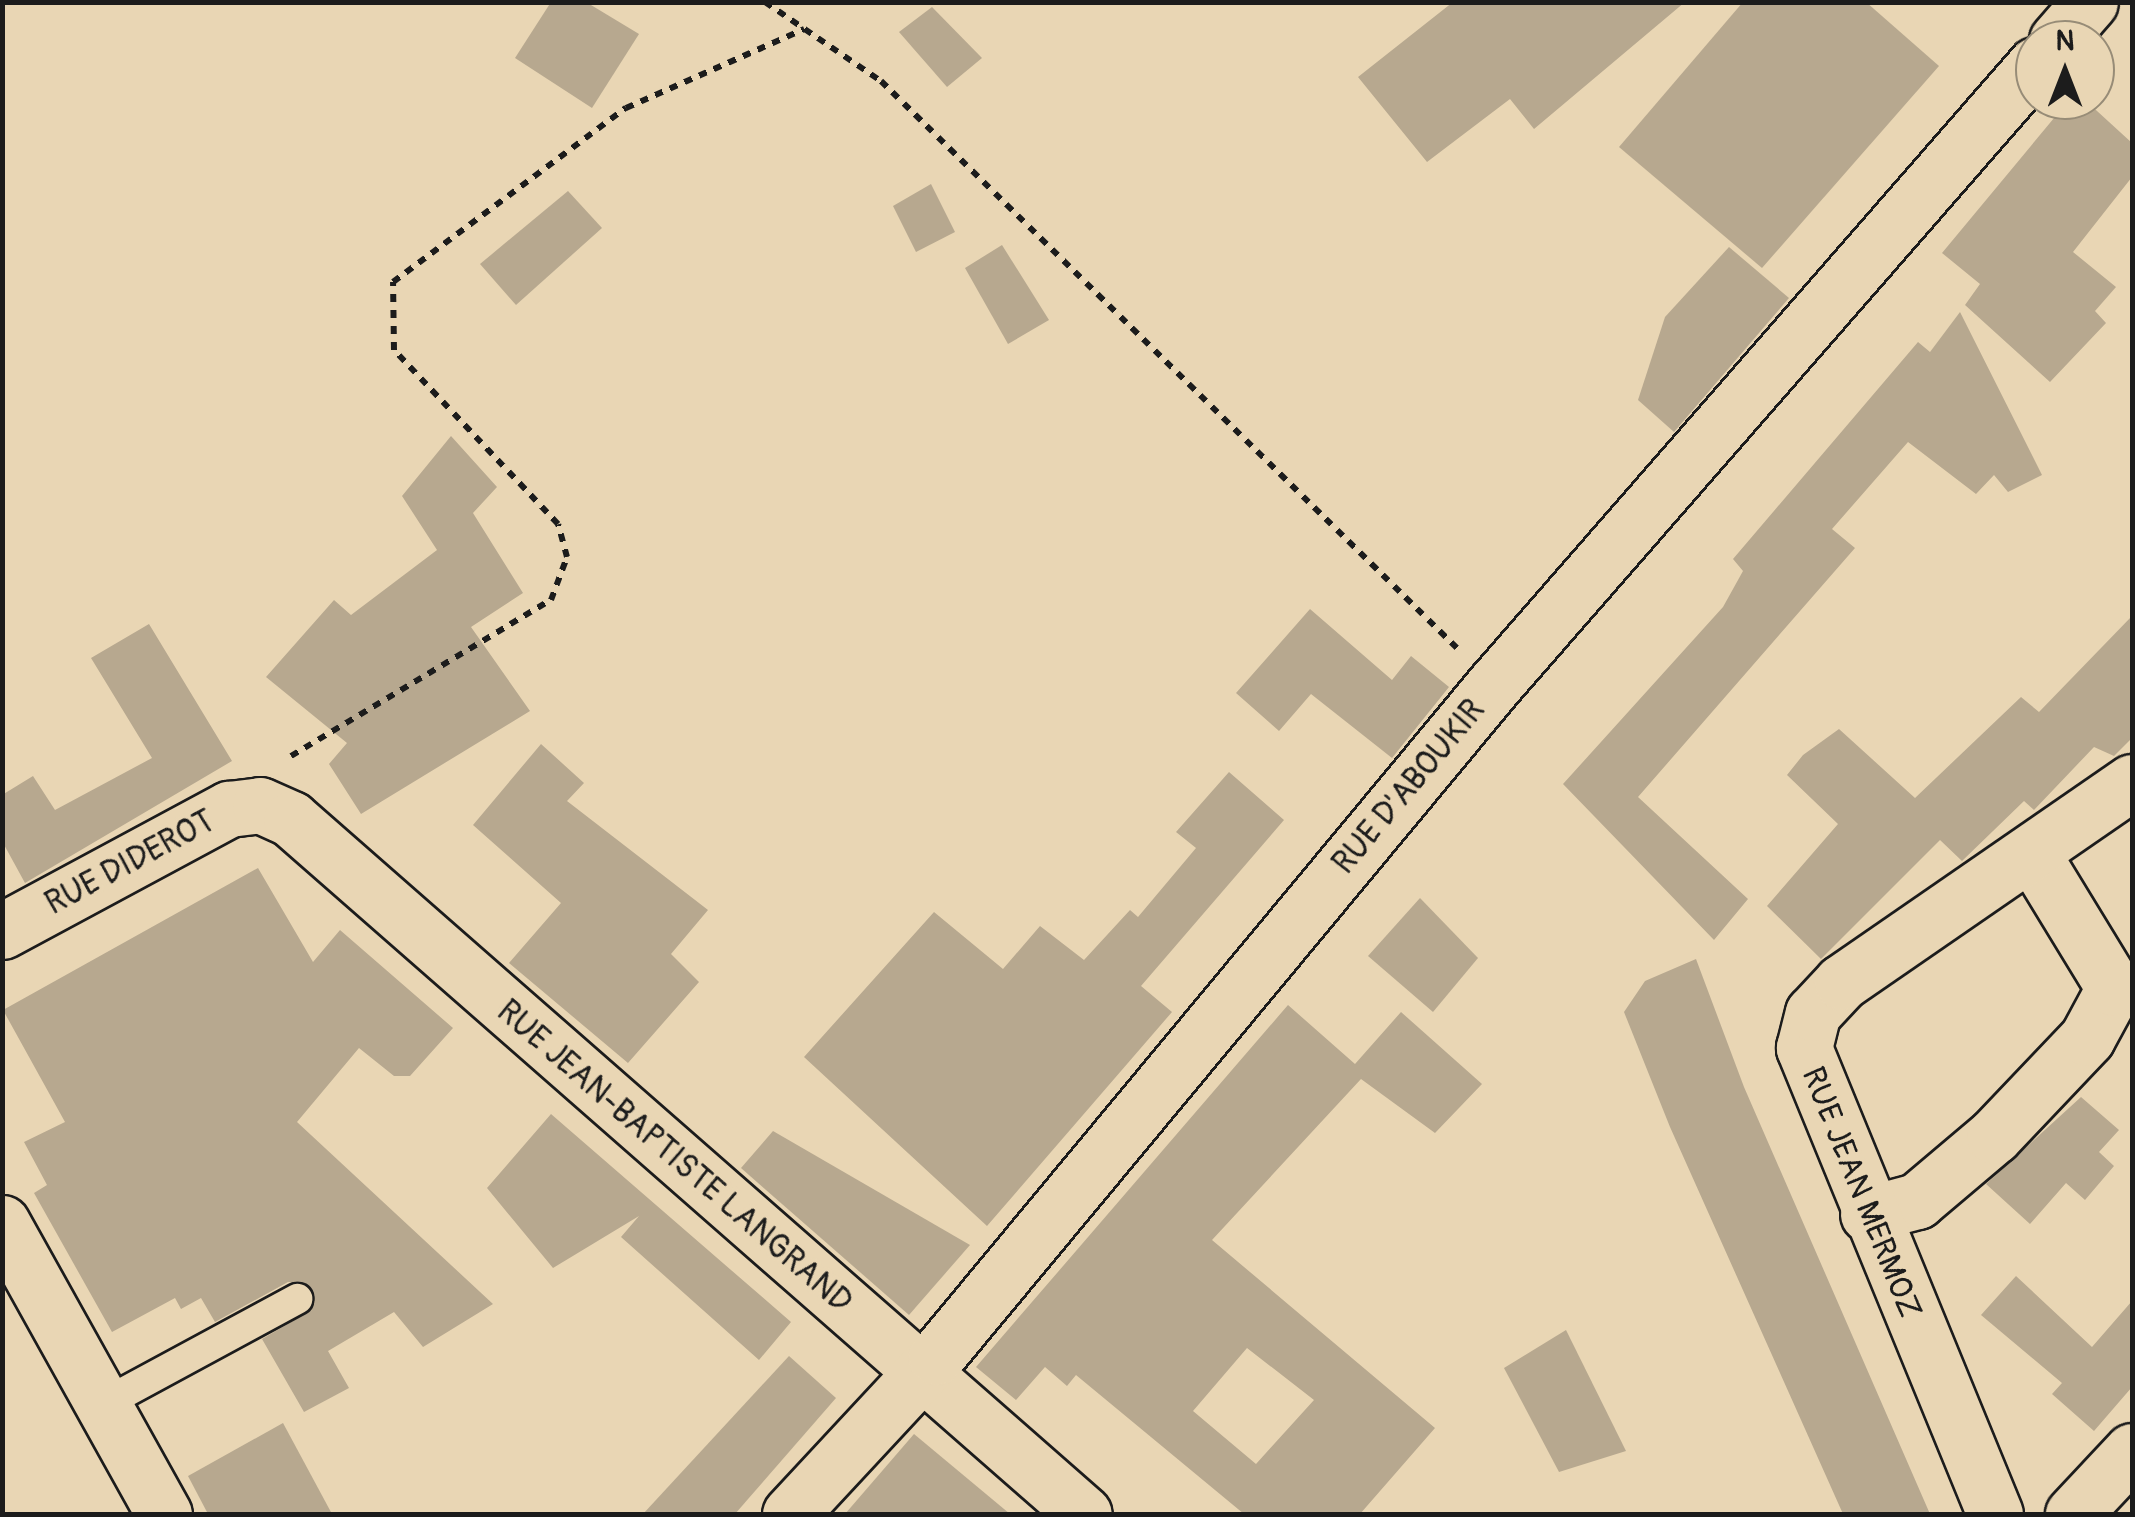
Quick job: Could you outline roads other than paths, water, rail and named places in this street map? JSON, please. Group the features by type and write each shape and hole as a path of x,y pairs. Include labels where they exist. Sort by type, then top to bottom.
{"street":[{"name":"RUE D'ABOUKIR","path":"790,1514 920,1374 1494,685 2015,88"},
{"name":"RUE JEAN MERMOZ","path":"1994,1514 1868,1214 1804,1048 1813,1012 1842,982 2132,782"},
{"name":"RUE JEAN-BAPTISTE LANGRAND","path":"260,805 291,820 1084,1514"},
{"name":"RUE DIDEROT","path":"2,931 229,810 260,805"},
{"path":"1868,1214 1917,1201 1994,1136 2086,1038 2114,988 2032,852"},
{"path":"2,1223 164,1514"},
{"path":"2073,1514 2132,1451"}],"lane":[{"path":"103,1404 297,1299"}]}
